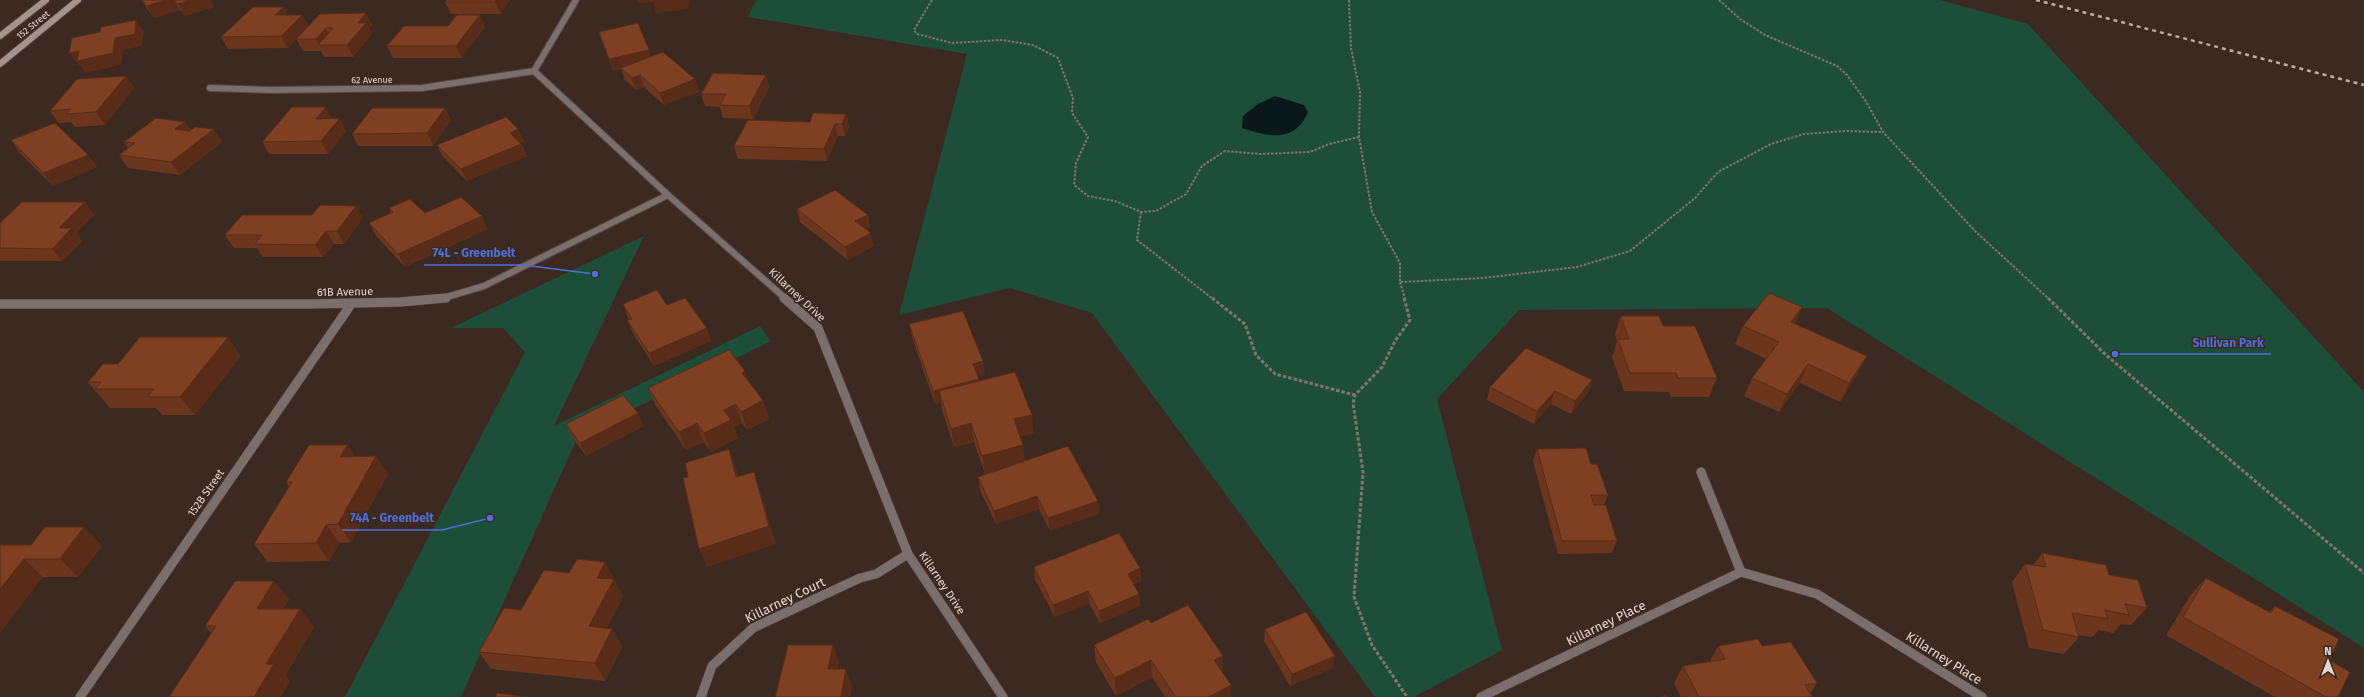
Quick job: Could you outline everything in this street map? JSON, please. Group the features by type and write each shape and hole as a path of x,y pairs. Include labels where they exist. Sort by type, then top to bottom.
{"main road":[{"name":"152 Street","path":"0,36 46,0"},
{"name":"152 Street","path":"0,64 78,0"}],"street":[{"path":"534,71 576,0"},
{"name":"62 Avenue","path":"210,88 272,90 422,88 534,71"},
{"name":"Killarney Drive","path":"534,71 668,196 818,328 908,554 1003,697"},
{"name":"61B Avenue","path":"0,304 352,303 426,301 465,293 484,286 668,196"},
{"name":"152B Street","path":"80,697 352,303"},
{"path":"1701,472 1741,572"},
{"name":"Killarney Court","path":"701,697 712,666 753,628 860,578 876,574 908,554"},
{"name":"Killarney Place","path":"1481,697 1741,572 1817,594 1982,697"}],"path":[{"path":"932,0 917,22 914,30 916,34 952,43 1002,40 1033,45 1058,58 1073,98 1072,113 1088,137 1076,163 1074,185 1088,196 1115,201 1141,212 1156,211 1186,194 1202,166 1225,151 1260,154 1310,152 1329,144 1359,137"},
{"path":"1349,0 1351,48 1360,92 1359,137 1372,212 1400,263 1400,282 1410,320 1394,341 1382,367 1355,395 1354,411 1363,472 1354,597 1372,644 1407,697"},
{"path":"1719,0 1740,20 1765,35 1837,66 1847,75 1865,100 1883,132 1976,232 2077,325 2106,355 2364,573"},
{"path":"1400,282 1483,278 1577,266 1630,251 1658,230 1695,198 1718,172 1771,144 1804,134 1845,131 1883,132"},
{"path":"1141,212 1137,240 1244,324 1256,355 1275,374 1355,395"}],"green space":[{"path":"756,0 1940,0 2028,24 2364,392 2364,648 1827,308 1519,310 1437,399 1502,650 1414,697 1375,697 1092,313 1010,288 899,315 967,54 748,17"},
{"path":"644,236 554,426 760,326 771,341 578,436 461,697 345,697 525,352 503,328 451,328"}],"shaded area":[{"path":"1275,96 1304,105 1308,112 1303,122 1296,129 1289,133 1271,135 1242,128 1243,116 1258,104"}],"building":[{"path":"142,0 166,0 147,6"},
{"path":"174,0 190,0 178,4"},
{"path":"447,0 496,0 495,2 445,2"},
{"path":"253,7 284,7 275,15 302,15 281,36 221,37"},
{"path":"366,13 358,23 366,23 347,45 318,45 333,28 326,28 316,39 296,39 320,14"},
{"path":"457,15 480,15 456,46 387,46 404,26 448,26"},
{"path":"136,20 135,34 115,38 113,53 77,61 79,51 69,53 72,38 100,32 101,27"},
{"path":"638,23 649,50 609,59 599,32"},
{"path":"663,52 695,79 660,93 640,75 632,78 621,68"},
{"path":"713,73 766,75 749,106 720,105 726,94 701,94"},
{"path":"126,76 96,112 66,114 71,109 50,111 77,79"},
{"path":"292,107 326,107 316,119 340,118 321,141 262,142"},
{"path":"372,108 445,108 427,133 352,134"},
{"path":"813,113 846,114 842,124 835,124 824,149 734,146 748,120 810,122"},
{"path":"506,117 518,129 510,133 521,144 461,169 437,145"},
{"path":"156,118 185,122 175,129 189,131 195,127 214,129 171,162 119,155 135,143 124,142"},
{"path":"55,123 88,155 43,173 11,140"},
{"path":"835,190 868,215 855,221 871,233 845,247 797,209"},
{"path":"461,197 482,216 398,254 369,223 393,212 389,208 410,199 425,213"},
{"path":"22,202 85,202 59,228 72,228 52,249 0,248 0,223"},
{"path":"320,205 356,206 337,231 326,231 315,245 255,244 262,235 225,235 242,215 312,215"},
{"path":"657,290 667,305 685,298 707,328 649,353 627,320 632,319 623,304"},
{"path":"1769,293 1802,307 1791,322 1867,356 1849,383 1808,364 1787,394 1752,378 1779,342 1743,326"},
{"path":"963,311 983,361 973,364 979,379 933,391 909,324"},
{"path":"1621,316 1659,316 1663,326 1695,326 1717,378 1678,378 1676,373 1630,373 1618,339 1629,339"},
{"path":"140,337 228,337 180,397 147,397 154,389 95,389 101,382 88,382 103,364 118,364"},
{"path":"1526,348 1592,380 1575,401 1555,391 1537,411 1490,387"},
{"path":"729,350 745,371 742,373 763,400 741,412 736,404 724,410 731,420 704,433 697,423 679,432 648,388"},
{"path":"1015,372 1032,415 1014,419 1023,445 982,456 971,423 951,429 939,391"},
{"path":"623,395 638,413 580,443 566,424"},
{"path":"309,445 347,445 340,457 376,456 338,524 326,525 316,543 254,544 292,482 286,482"},
{"path":"1068,446 1098,501 1048,518 1037,496 994,511 978,477"},
{"path":"1586,448 1591,464 1597,464 1608,495 1591,495 1594,505 1606,505 1617,541 1562,541 1537,449"},
{"path":"729,449 736,477 754,472 769,526 699,549 683,478 688,477 685,463"},
{"path":"45,527 84,527 60,559 24,559 0,589 0,545 31,545"},
{"path":"1119,533 1140,568 1128,574 1139,594 1099,611 1088,591 1053,605 1034,567"},
{"path":"2042,553 2106,565 2109,575 2138,580 2147,608 2125,604 2129,615 2105,610 2108,619 2072,613 2079,637 2043,630 2025,564 2046,567"},
{"path":"577,559 605,562 597,578 614,579 589,626 612,629 595,663 479,652 504,608 521,610 544,570 569,573"},
{"path":"2206,578 2271,613 2275,606 2339,639 2329,660 2350,672 2338,697 2326,697 2183,617"},
{"path":"235,581 274,581 257,609 300,609 266,664 274,664 254,697 169,697 216,626 205,626"},
{"path":"1188,605 1223,656 1214,660 1231,685 1209,697 1176,697 1151,660 1115,678 1094,645 1148,619 1151,623"},
{"path":"1306,612 1335,656 1292,674 1265,629"},
{"path":"1758,639 1762,646 1791,642 1817,683 1805,685 1812,697 1699,697 1683,666 1725,659 1718,646"},
{"path":"788,645 833,645 828,669 846,669 841,697 775,697"},
{"path":"497,693 528,697 495,697"}],"railway":[{"path":"2036,0 2364,85"}],"place":[{"name":"74L - Greenbelt","path":"595,274"},
{"name":"Sullivan Park","path":"2115,354"},
{"name":"74A - Greenbelt","path":"490,518"}]}
